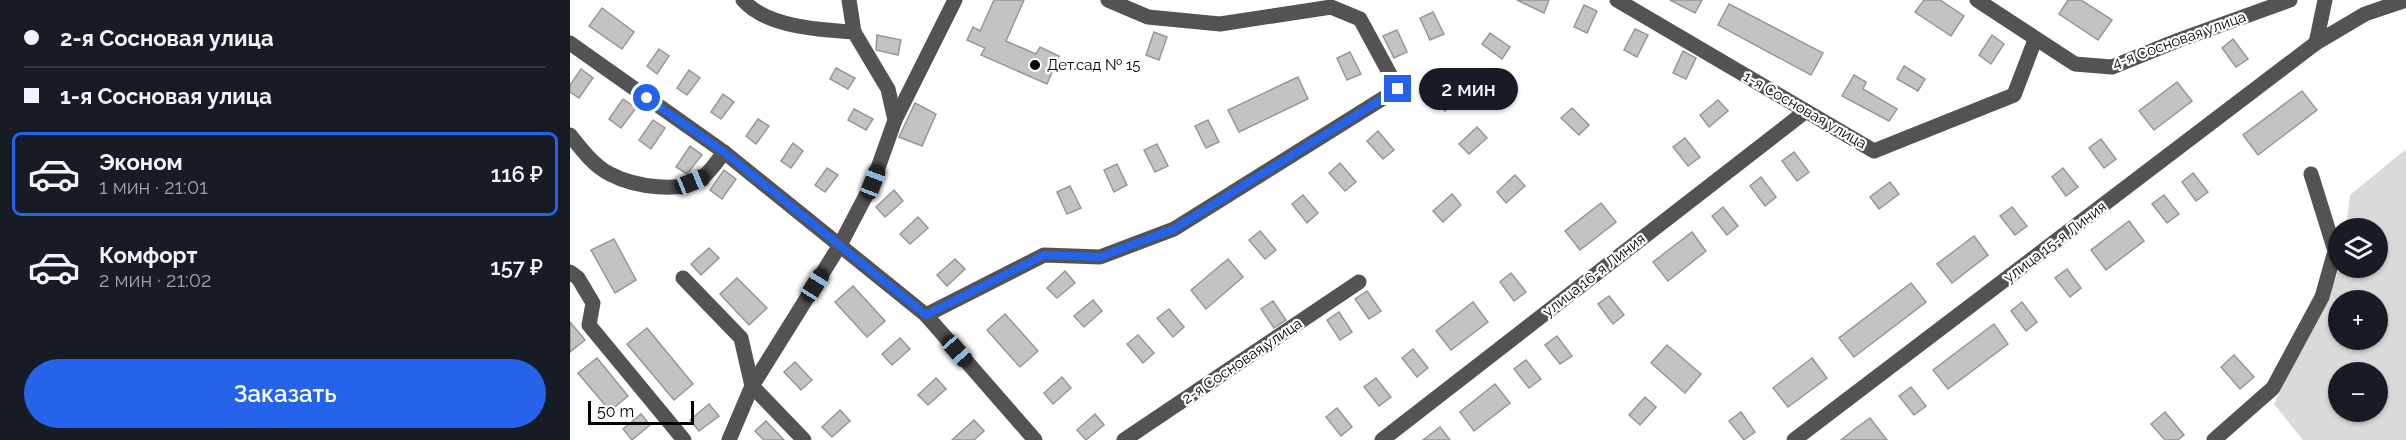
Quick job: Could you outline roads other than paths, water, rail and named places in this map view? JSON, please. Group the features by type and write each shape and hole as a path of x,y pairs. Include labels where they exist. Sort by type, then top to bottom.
{"street":[{"path":"743,0 747,6 783,24 854,32"},
{"path":"849,0 854,32 888,89 895,120"},
{"path":"729,440 752,386 840,245 873,182 895,120 956,0"},
{"path":"926,315 1044,255 1100,257 1174,229 1398,89 1360,19 1331,7 1220,24 1148,17 1108,0"},
{"name":"1-я Сосновая улица","path":"1617,0 1875,151 2014,95 2036,40"},
{"name":"4-я Сосновая улица","path":"1977,0 2075,64 2112,67 2290,0"},
{"path":"2316,43 2325,0"},
{"name":"улица 15-я Линия","path":"1794,440 2316,43 2365,14 2406,0"},
{"path":"570,43 724,152 926,315 1035,440"},
{"name":"улица 16-я Линия","path":"1382,440 1806,111"},
{"path":"570,135 587,155 609,174 645,186 680,187 703,178 724,152"},
{"path":"2214,440 2273,388 2322,297 2335,251 2311,174"},
{"path":"570,272 578,278 593,303 590,325 684,440"},
{"path":"683,278 741,338 752,386 804,440"},
{"name":"2-я Сосновая улица","path":"1124,440 1359,282"}],"place":[{"name":"Дет.сад № 15","path":"1035,65"}]}
